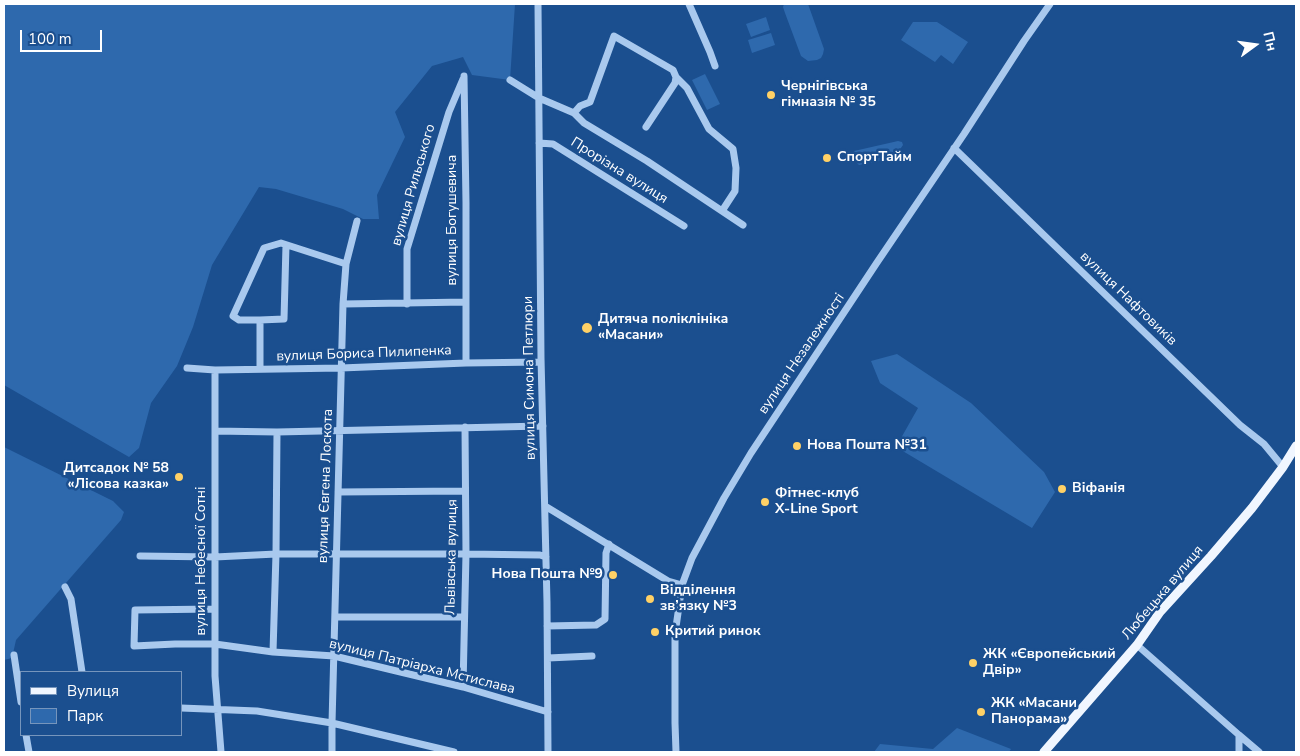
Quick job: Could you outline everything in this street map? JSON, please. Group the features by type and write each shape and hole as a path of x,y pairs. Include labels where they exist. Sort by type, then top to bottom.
{"main road":[{"name":"Любецька вулиця","path":"1044,752 1137,645 1160,612 1252,508 1283,467 1296,446"}],"street":[{"name":"вулиця Симона Петлюри","path":"538,4 541,362 548,658 548,752"},
{"path":"689,4 715,66"},
{"name":"вулиця Незалежності","path":"676,752 676,634 682,585 692,558 751,453 1050,4"},
{"path":"574,113 580,106 590,102 614,36 672,70 687,88 709,129 733,149 736,168 735,191 722,211"},
{"name":"вулиця Богушевича","path":"464,76 466,363"},
{"name":"вулиця Рильського","path":"407,304 406,249 449,112 464,76"},
{"path":"646,127 675,83 676,77"},
{"path":"510,80 539,98 574,113 584,123 647,161 742,225"},
{"name":"Прорізна вулиця","path":"539,143 553,144 684,226"},
{"name":"вулиця Нафтовиків","path":"954,148 1240,424 1264,444 1283,467"},
{"name":"вулиця Євгена Лоскота","path":"332,752 344,304 346,264 357,222"},
{"path":"286,245 284,319 239,320 233,316 264,248 281,243 346,264"},
{"path":"344,304 466,302"},
{"path":"260,320 260,369"},
{"name":"вулиця Бориса Пилипенка","path":"187,368 214,370 341,368 541,362"},
{"name":"вулиця Небесної Сотні","path":"214,370 215,676 221,752"},
{"path":"215,432 543,426"},
{"name":"Львівська вулиця","path":"462,687 466,554 465,427"},
{"path":"273,652 277,432"},
{"path":"338,492 465,491"},
{"path":"545,506 668,581 682,585"},
{"path":"547,626 596,625 605,619 606,553 609,544"},
{"path":"140,556 466,554 540,555 546,557"},
{"path":"65,587 71,598 82,671"},
{"name":"вулиця Патріарха Мстислава","path":"215,609 135,610 134,646 215,644 273,652 334,656 462,687 548,712"},
{"path":"335,617 464,616"},
{"path":"1137,645 1259,752"},
{"path":"14,656 20,695"},
{"path":"548,658 592,656"},
{"path":"182,708 257,711 332,723 454,752"},
{"path":"26,736 29,752"},
{"path":"1239,736 1239,752"}],"green space":[{"path":"4,4 515,4 510,80 472,75 463,57 432,66 395,112 405,137 377,195 379,219 363,219 343,209 276,189 259,187 212,265 193,327 177,366 151,403 139,448 129,457 4,385"},
{"path":"784,4 808,4 824,49 821,58 808,61 801,56 783,7"},
{"path":"766,17 770,30 751,37 746,24"},
{"path":"913,22 937,22 968,42 953,64 941,55 935,62 901,40"},
{"path":"771,33 775,45 752,53 748,40"},
{"path":"705,74 720,104 707,110 692,80"},
{"path":"898,141 902,142 903,145 894,158 859,165 855,161 854,151"},
{"path":"897,354 971,403 1044,472 1055,492 1032,528 896,447 918,408 880,383 871,361"},
{"path":"4,447 113,501 124,512 121,520 16,640 12,658 4,660"},
{"path":"957,728 1011,749 1009,752 874,752 880,744 933,749"}],"place":[{"name":"Чернігівська гімназія № 35","path":"771,95"},
{"name":"СпортТайм","path":"827,158"},
{"name":"Дитяча поліклініка «Масани»","path":"587,328"},
{"name":"Нова Пошта №31","path":"797,446"},
{"name":"Дитсадок № 58 «Лісова казка»","path":"179,477"},
{"name":"Віфанія","path":"1062,489"},
{"name":"Фітнес-клуб X-Line Sport","path":"765,502"},
{"name":"Нова Пошта №9","path":"613,575"},
{"name":"Відділення зв’язку №3","path":"650,599"},
{"name":"Критий ринок","path":"655,632"},
{"name":"ЖК «Європейський Двір»","path":"973,663"},
{"name":"ЖК «Масани Панорама»","path":"981,712"}]}
